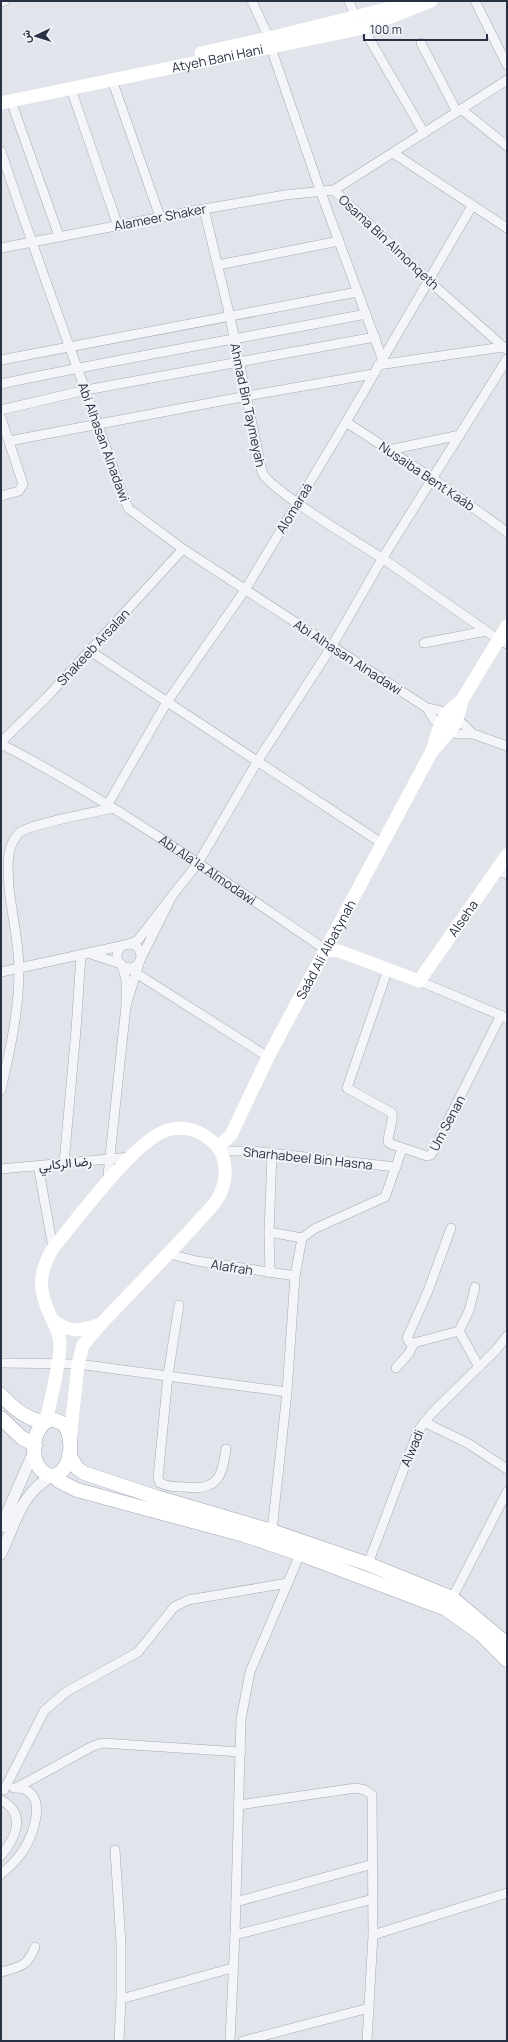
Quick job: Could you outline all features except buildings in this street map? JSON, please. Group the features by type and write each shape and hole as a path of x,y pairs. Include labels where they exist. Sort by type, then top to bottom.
{"main road":[{"path":"4,100 270,43 355,16 386,9 405,1"},
{"name":"Atyeh Bani Hani","path":"4,100 112,80 270,43 363,28 431,1"},
{"name":"Saád Ali Albatynah","path":"218,1149 231,1135 268,1057 432,751 462,700 503,642 507,626"},
{"name":"Alseha","path":"420,982 502,872 507,855"},
{"name":"Abi Ala'la Almodawi","path":"326,950 339,951 420,982"},
{"path":"53,1476 63,1472 69,1455 78,1364 84,1345 101,1324 169,1254 216,1201 221,1193 225,1181 225,1169 218,1149 206,1136 195,1130 182,1128 168,1130 157,1134 130,1157 53,1248 45,1262 41,1275 41,1288 52,1320 57,1327 60,1345 45,1422 39,1429 35,1448 36,1464 45,1474 53,1476 59,1481 77,1490 108,1497 244,1535 449,1603 507,1660"},
{"path":"52,1320 69,1330 89,1328 101,1324"},
{"path":"1,1395 22,1414 45,1422 55,1420 64,1424 70,1440"},
{"path":"1,1418 35,1448"},
{"path":"69,1455 77,1468 84,1473 114,1484 272,1531 368,1564 449,1603 507,1644"},
{"path":"108,1497 114,1484"}],"street":[{"path":"1,2 5,1"},
{"path":"252,1 270,43 320,190 375,337 380,361 505,349"},
{"path":"349,1 355,16"},
{"path":"475,1 507,65"},
{"path":"363,28 424,133"},
{"path":"421,43 459,111 507,146"},
{"path":"112,80 160,217"},
{"name":"Osama Bin Almonqeth","path":"505,349 429,280 334,190 507,80"},
{"path":"71,88 118,226"},
{"path":"4,100 59,236"},
{"name":"Abi Alhasan Alnadawi","path":"1,151 30,242 68,346 86,390 126,505 139,518 183,549 427,708 434,720 445,729 458,734 473,734 507,746"},
{"path":"393,153 507,228"},
{"name":"Alameer Shaker","path":"1,248 204,209 320,190 334,190"},
{"name":"Alomaraá","path":"110,806 166,702 245,590 346,422 380,361 472,206"},
{"name":"Ahmad Bin Taymeyah","path":"204,209 230,317 265,479 503,642"},
{"path":"218,265 339,241"},
{"path":"1,360 357,292"},
{"path":"1,384 76,367 235,340 366,314"},
{"path":"1,410 86,390 240,363 375,337"},
{"path":"1,972 127,945 138,940 198,862 257,762 332,646 382,559 507,359"},
{"path":"9,441 373,374"},
{"path":"1,418 23,484 19,490 1,496"},
{"name":"Nusaiba Bent Kaáb","path":"346,422 432,478 507,532"},
{"path":"389,450 460,435"},
{"name":"Shakeeb Arsalan","path":"2,737 48,696 183,549"},
{"path":"424,643 486,631"},
{"path":"90,651 383,844"},
{"name":"Abi Alhasan Alnadawi","path":"427,708 440,709 452,716 473,734"},
{"name":"Abi Ala'la Almodawi","path":"2,737 198,862 326,950"},
{"path":"1,1090 17,1014 19,968 5,892 12,844 20,832 110,806"},
{"path":"124,966 135,966 140,959 172,896"},
{"path":"126,1006 140,959 138,948 127,945"},
{"path":"107,1184 108,1158 126,1006 126,980 124,966 118,953 127,945"},
{"path":"85,954 124,966 137,972 148,981 268,1057"},
{"path":"64,1163 76,1030 85,954"},
{"name":"Um Senan","path":"388,969 347,1088 392,1113 388,1142 402,1148 427,1156 433,1152 504,1016"},
{"path":"420,982 504,1016"},
{"path":"272,1531 287,1392 295,1276 302,1238 314,1229 385,1198 402,1148"},
{"name":"Sharhabeel Bin Hasna","path":"218,1149 396,1167"},
{"path":"270,1273 269,1232 272,1154"},
{"name":"رضا الركابي","path":"1,1169 130,1157"},
{"path":"38,1165 53,1248"},
{"path":"451,1228 428,1291 407,1338 409,1342 414,1343 459,1330 469,1311 475,1288"},
{"path":"269,1232 302,1238"},
{"name":"Alafrah","path":"169,1254 197,1261 295,1276"},
{"path":"179,1305 168,1375 158,1478 160,1483 189,1488 210,1486 215,1482 224,1466 226,1449"},
{"path":"459,1330 479,1367"},
{"name":"Alwadi","path":"368,1564 413,1442 424,1422 479,1367 507,1336"},
{"path":"396,1368 409,1353 414,1343"},
{"path":"1,1363 57,1362 78,1364 287,1392"},
{"path":"424,1422 469,1444 507,1470"},
{"path":"1,1527 35,1448"},
{"path":"2,1548 23,1504 31,1491 38,1484 53,1476"},
{"path":"449,1603 507,1492"},
{"path":"230,2041 232,1968 235,1936 241,1719 250,1672 300,1554"},
{"path":"2,1790 44,1711 66,1692 138,1652 174,1607 188,1600 288,1583"},
{"path":"16,1788 93,1746 102,1744 241,1752"},
{"path":"1,1874 11,1867 23,1851 30,1838 37,1808 32,1794 26,1790 16,1788 2,1790"},
{"path":"239,1805 356,1788 365,1790 372,1795 373,1935 367,2041"},
{"path":"1,1800 14,1808 17,1820 13,1836 1,1856"},
{"path":"115,1850 121,1944 119,2041"},
{"path":"236,1902 373,1864"},
{"path":"373,1935 507,1893"},
{"path":"235,1936 373,1899"},
{"path":"1,1972 21,1967 27,1962 35,1947"},
{"path":"121,2000 232,1968"},
{"path":"243,2041 369,2008"}]}
